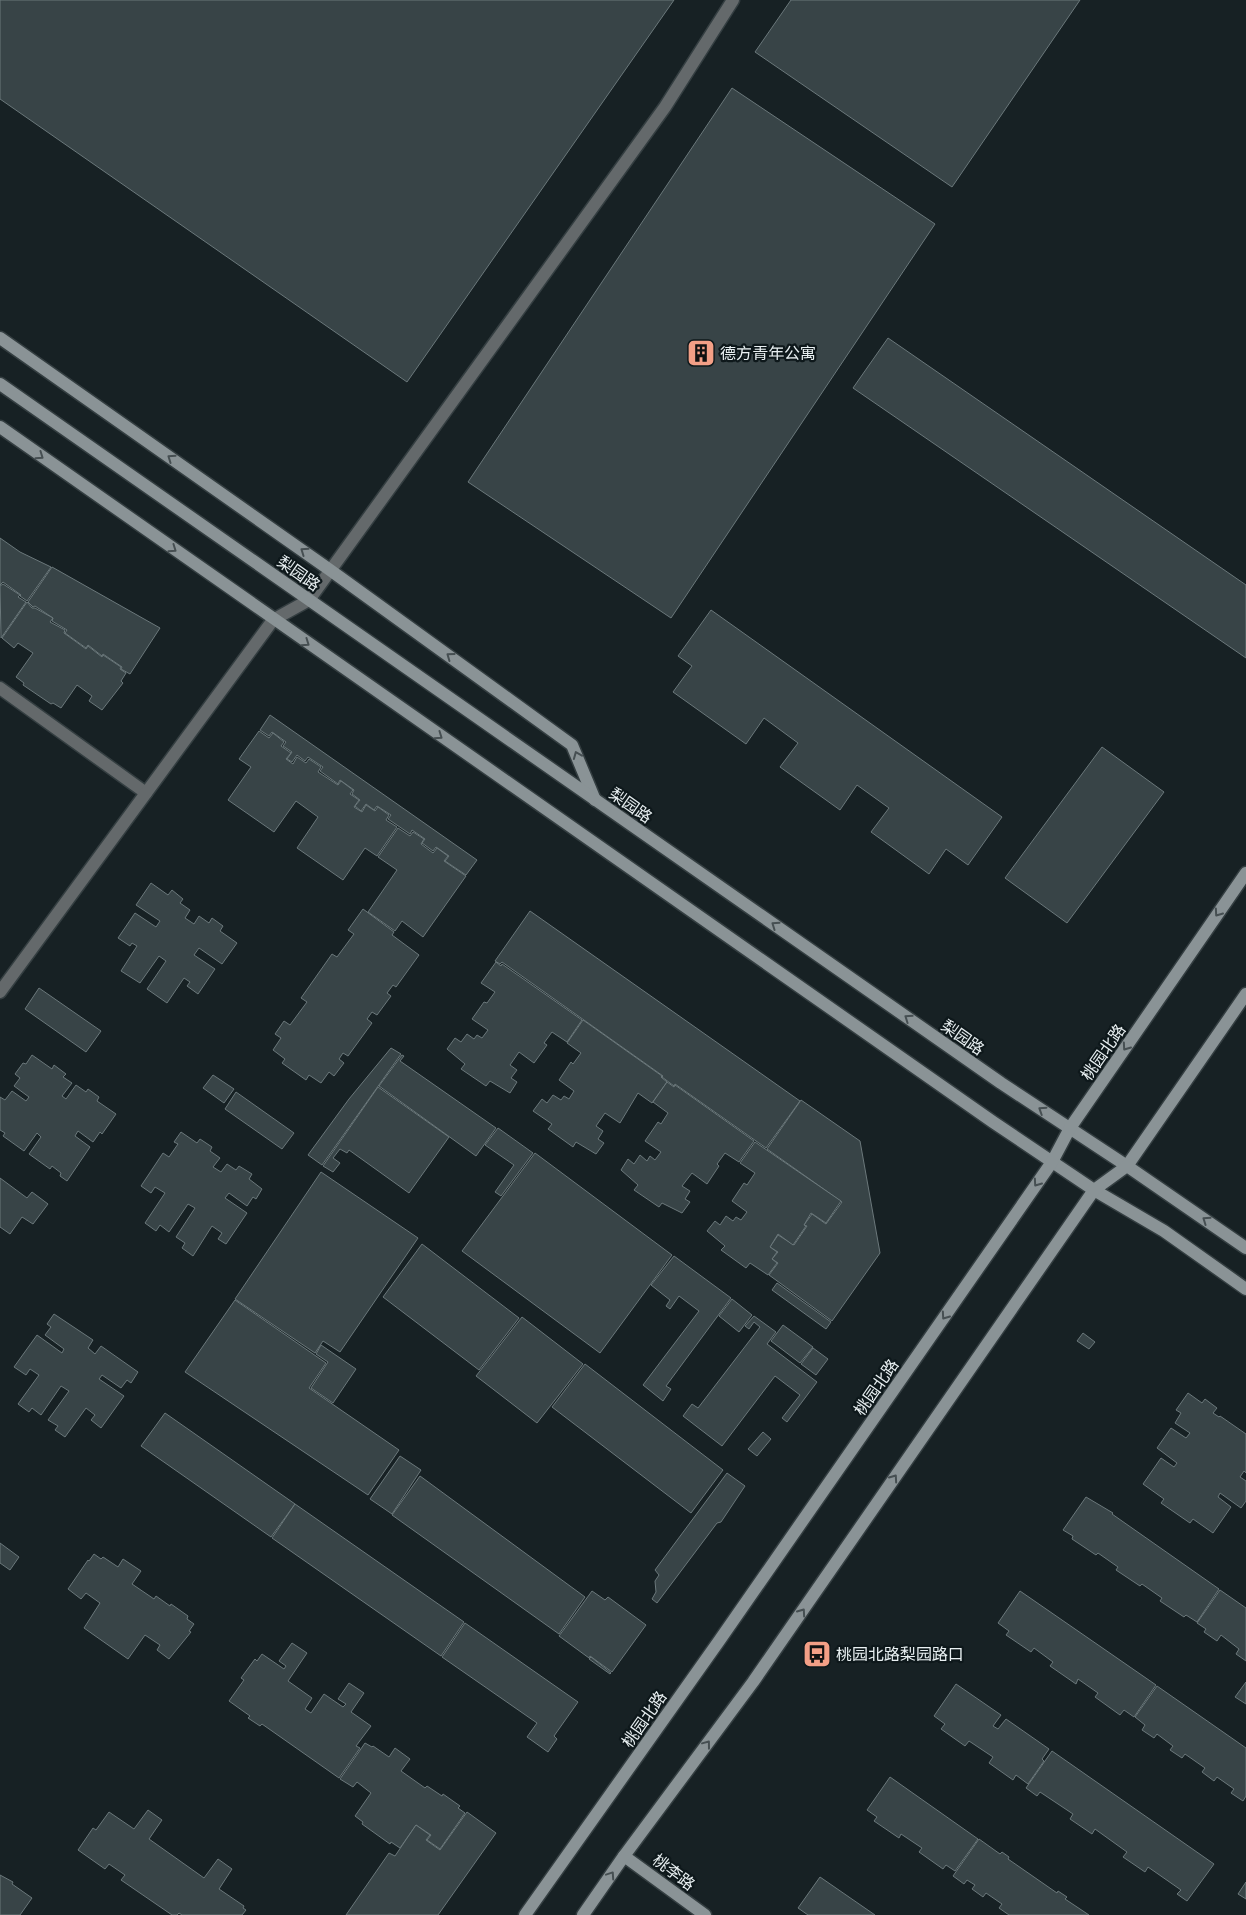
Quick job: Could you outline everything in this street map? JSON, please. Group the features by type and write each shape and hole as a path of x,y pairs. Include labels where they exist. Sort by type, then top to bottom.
{"main road":[{"path":"0,338 330,570 572,744 595,800"},
{"name":"梨园路","path":"0,384 1001,1083 1127,1166 1246,1248"},
{"path":"0,427 273,620 1052,1162 1094,1190 1164,1231 1246,1289"},
{"name":"桃园北路","path":"526,1915 716,1646 1052,1162 1070,1128 1246,873"},
{"path":"583,1915 624,1856 753,1682 1094,1190 1127,1166 1246,994"},
{"name":"桃李路","path":"624,1856 704,1915"}],"street":[{"path":"0,992 273,620 309,600 665,107 733,0"},
{"path":"0,688 146,793"}],"building":[{"path":"0,0 674,0 407,382 0,99"},
{"path":"791,0 1080,0 952,187 755,52"},
{"name":"德方青年公寓","path":"732,88 935,224 671,618 468,482"},
{"path":"888,338 1246,585 1246,658 853,388"},
{"path":"0,538 20,552 51,567 27,601 3,582 0,585"},
{"path":"52,567 160,628 130,674 88,645 86,648 65,633 67,630 52,621 53,618 35,606 33,607 28,602"},
{"path":"3,584 20,595 18,597 26,602 1,638 0,586"},
{"path":"27,602 32,608 53,618 50,622 65,630 64,633 86,649 88,646 102,657 103,655 121,667 120,669 126,673 121,681 123,683 102,710 89,701 92,696 77,685 61,708 53,703 51,704 23,685 24,683 16,677 33,653 18,643 14,648 2,638"},
{"path":"711,610 1002,817 968,865 946,849 929,874 871,832 889,808 857,785 840,810 780,767 798,743 764,718 746,744 673,692 692,666 678,656"},
{"path":"270,715 477,860 466,875 445,861 449,856 436,847 433,851 422,843 425,839 412,830 410,834 388,819 391,815 377,806 374,810 366,804 361,811 355,806 360,800 352,794 354,790 340,780 338,784 320,771 323,767 308,757 305,761 297,755 292,762 287,759 292,752 283,746 286,742 272,732 269,736 260,730"},
{"path":"259,731 269,738 273,733 284,742 281,746 291,753 286,759 293,764 297,757 306,763 309,759 321,767 318,772 338,785 341,781 353,790 350,794 359,800 354,807 362,812 366,805 375,811 378,807 389,815 386,820 397,827 377,856 365,848 343,880 297,848 318,817 296,801 274,832 228,800 251,767 239,759"},
{"path":"1102,747 1164,792 1067,923 1005,878"},
{"path":"398,828 410,836 413,832 424,839 421,844 433,853 437,848 448,856 444,861 466,876 423,937 402,921 395,931 368,912 397,870 378,857"},
{"path":"151,883 168,895 172,890 183,899 180,903 190,910 185,918 194,924 199,916 209,923 212,918 223,926 220,931 237,943 222,964 199,948 194,955 215,969 198,994 187,986 190,982 184,978 167,1003 147,989 166,961 159,956 140,983 121,971 137,946 132,943 130,946 118,938 135,913 156,927 160,921 136,905"},
{"path":"363,909 394,932 392,935 419,955 396,987 393,985 387,993 391,996 377,1015 372,1012 367,1019 372,1023 348,1056 343,1053 339,1059 344,1063 334,1076 329,1072 321,1083 309,1075 306,1080 282,1063 285,1059 273,1050 281,1038 275,1034 284,1021 290,1025 307,1002 301,998 332,954 337,957 354,934 348,930"},
{"path":"530,911 800,1101 766,1148 675,1084 674,1086 663,1076 502,962 500,964 495,961"},
{"path":"496,962 501,966 502,964 582,1020 567,1042 552,1032 544,1043 547,1045 534,1063 519,1052 510,1065 517,1070 511,1078 517,1082 510,1093 490,1081 486,1086 461,1069 465,1064 447,1049 455,1038 461,1042 467,1034 474,1039 477,1035 482,1038 488,1030 472,1019 484,1002 487,1003 495,992 481,983"},
{"path":"39,988 101,1031 86,1052 25,1009"},
{"path":"583,1020 662,1076 667,1082 652,1103 638,1093 620,1123 605,1113 596,1126 603,1131 598,1139 604,1143 596,1154 576,1142 573,1147 548,1129 552,1124 533,1111 542,1099 547,1103 553,1095 561,1100 564,1096 569,1099 574,1091 559,1080 571,1062 573,1064 581,1053 567,1043"},
{"path":"391,1048 401,1054 322,1165 308,1155 349,1099"},
{"path":"32,1055 52,1069 54,1065 66,1074 63,1077 72,1083 62,1096 66,1099 76,1085 86,1092 88,1089 99,1097 97,1101 116,1114 102,1134 100,1132 93,1142 78,1131 75,1136 90,1147 67,1181 52,1166 50,1169 29,1154 41,1137 37,1133 24,1151 3,1136 5,1133 0,1130 0,1097 5,1100 12,1091 26,1101 29,1097 14,1086 20,1078 15,1074 23,1063 26,1064"},
{"path":"402,1055 404,1056 400,1061 496,1128 476,1156 379,1086"},
{"path":"213,1075 234,1089 224,1103 203,1088"},
{"path":"667,1082 674,1087 675,1085 754,1141 739,1162 725,1153 707,1184 692,1173 682,1186 690,1191 685,1199 690,1202 682,1213 662,1203 659,1207 634,1190 638,1185 621,1170 628,1159 634,1164 640,1155 647,1161 650,1156 655,1160 661,1152 645,1141 658,1122 661,1124 668,1113 653,1102"},
{"path":"378,1087 449,1137 409,1193 349,1150 347,1153 340,1149 333,1158 340,1163 333,1172 323,1166"},
{"path":"236,1092 294,1133 282,1149 225,1109"},
{"path":"801,1100 860,1141 880,1253 832,1321 769,1275 778,1263 772,1259 778,1252 770,1247 778,1235 794,1245 807,1226 804,1225 812,1214 826,1224 842,1202 767,1149"},
{"path":"498,1128 533,1153 501,1196 495,1192 514,1165 485,1145"},
{"path":"181,1132 197,1143 200,1139 212,1147 210,1151 220,1158 213,1167 221,1172 227,1164 236,1170 239,1166 252,1174 249,1179 262,1189 256,1199 253,1197 247,1206 229,1193 225,1198 247,1213 226,1244 218,1239 222,1233 212,1226 193,1256 182,1248 185,1243 176,1237 195,1208 188,1204 169,1232 160,1225 156,1231 145,1223 165,1193 155,1187 151,1193 141,1186 163,1153 169,1157 178,1144 174,1142"},
{"path":"755,1142 841,1201 826,1223 811,1213 804,1225 806,1226 793,1245 778,1234 770,1247 777,1252 772,1259 777,1263 768,1275 750,1263 746,1268 721,1250 725,1246 707,1231 715,1221 720,1225 726,1216 733,1221 736,1217 741,1220 747,1212 732,1201 744,1183 747,1185 755,1173 740,1163"},
{"path":"535,1153 672,1255 600,1353 462,1251"},
{"path":"321,1172 418,1238 340,1352 323,1341 315,1353 235,1299"},
{"path":"0,1178 27,1198 32,1192 48,1204 33,1224 22,1217 10,1234 0,1227"},
{"path":"422,1244 519,1318 479,1370 383,1297"},
{"path":"674,1256 731,1298 666,1386 671,1389 663,1401 643,1385 699,1311 679,1296 670,1309 666,1306 670,1300 651,1285"},
{"path":"777,1283 831,1322 826,1329 772,1290"},
{"path":"732,1299 752,1315 739,1332 719,1316"},
{"path":"235,1300 326,1363 309,1388 399,1450 368,1495 185,1372"},
{"path":"54,1314 93,1340 88,1348 95,1354 101,1346 138,1372 131,1383 127,1380 121,1388 102,1375 99,1379 124,1396 101,1428 91,1420 95,1415 86,1408 65,1437 55,1430 58,1426 48,1420 69,1391 61,1386 41,1415 32,1408 29,1412 18,1404 39,1375 30,1369 26,1375 14,1367 37,1335 62,1353 64,1349 45,1335 51,1327 47,1324"},
{"path":"754,1316 776,1332 767,1344 817,1382 787,1422 782,1418 800,1395 775,1376 722,1446 683,1416 692,1404 698,1408 760,1327 754,1322 749,1329 745,1326"},
{"path":"522,1317 583,1364 537,1423 476,1376"},
{"path":"783,1325 813,1347 800,1363 771,1341"},
{"path":"1083,1333 1095,1342 1089,1349 1077,1341"},
{"path":"321,1345 356,1369 333,1403 311,1388 328,1362 316,1354"},
{"path":"813,1348 828,1359 816,1375 801,1364"},
{"path":"585,1364 723,1470 691,1513 552,1407"},
{"path":"1188,1393 1202,1403 1205,1399 1217,1408 1213,1413 1246,1434 1246,1473 1244,1471 1240,1477 1246,1481 1246,1501 1241,1508 1220,1493 1218,1497 1231,1507 1213,1533 1193,1519 1190,1523 1161,1503 1164,1499 1143,1484 1161,1458 1174,1467 1177,1463 1157,1448 1171,1428 1186,1438 1190,1433 1175,1423 1181,1413 1176,1410"},
{"path":"165,1413 295,1504 271,1537 141,1446"},
{"path":"763,1432 771,1439 757,1456 748,1449"},
{"path":"400,1456 421,1470 392,1514 370,1499"},
{"path":"727,1473 745,1486 721,1522 717,1523 657,1603 652,1599 656,1592 655,1581 659,1575 655,1570"},
{"path":"420,1476 585,1597 559,1634 392,1515"},
{"path":"1086,1497 1113,1513 1219,1589 1197,1622 1186,1615 1184,1617 1160,1601 1162,1598 1142,1584 1140,1586 1116,1570 1118,1567 1098,1553 1096,1555 1072,1539 1073,1536 1063,1530"},
{"path":"295,1504 464,1622 441,1656 272,1538"},
{"path":"0,1543 19,1557 10,1570 0,1563"},
{"path":"94,1554 101,1559 103,1557 118,1567 123,1559 141,1571 132,1584 154,1599 156,1596 170,1606 171,1604 188,1616 187,1619 194,1624 189,1631 191,1632 169,1659 157,1650 160,1645 145,1635 128,1659 84,1628 100,1603 86,1593 81,1599 68,1589"},
{"path":"1220,1590 1246,1608 1246,1661 1236,1654 1239,1649 1221,1635 1217,1641 1204,1632 1206,1629 1197,1623"},
{"path":"592,1591 605,1600 608,1597 646,1625 612,1672 559,1636"},
{"path":"1020,1591 1156,1685 1134,1717 1124,1710 1120,1715 1095,1697 1098,1693 1078,1679 1076,1684 1050,1666 1053,1662 1034,1648 1031,1652 1006,1635 1009,1631 998,1623"},
{"path":"465,1623 578,1702 554,1736 557,1739 548,1752 527,1737 537,1723 442,1657"},
{"path":"292,1643 307,1653 288,1681 312,1698 305,1709 311,1713 324,1694 343,1707 346,1704 338,1699 349,1683 364,1693 351,1712 371,1726 356,1746 360,1748 339,1778 262,1724 260,1726 248,1718 250,1716 229,1701 244,1680 241,1678 255,1659 257,1661 262,1654 284,1669 286,1666 279,1661"},
{"path":"591,1657 611,1673 589,1659"},
{"path":"1246,1682 1246,1704 1235,1697"},
{"path":"956,1684 1001,1715 993,1726 998,1729 1006,1719 1049,1749 1042,1759 1044,1761 1028,1784 1016,1775 1013,1780 989,1763 993,1757 969,1741 965,1746 941,1729 945,1724 934,1716"},
{"path":"1157,1686 1246,1748 1246,1796 1243,1801 1231,1793 1234,1789 1217,1777 1214,1781 1202,1772 1205,1768 1185,1754 1182,1758 1170,1750 1173,1746 1157,1734 1154,1738 1142,1730 1145,1725 1135,1717"},
{"path":"365,1743 389,1757 395,1748 410,1759 401,1771 425,1788 427,1786 442,1796 443,1794 460,1806 458,1808 465,1813 440,1849 427,1840 431,1835 416,1825 400,1848 391,1842 390,1844 362,1824 363,1822 355,1816 371,1793 357,1782 353,1787 340,1779"},
{"path":"1052,1751 1214,1864 1187,1901 1177,1894 1181,1890 1148,1867 1145,1872 1123,1857 1127,1852 1095,1829 1092,1834 1070,1819 1073,1814 1040,1792 1037,1796 1026,1788"},
{"path":"890,1777 978,1839 955,1871 946,1865 943,1869 919,1852 922,1848 901,1834 899,1838 874,1821 877,1817 867,1810"},
{"path":"148,1810 162,1820 149,1839 204,1878 218,1859 232,1869 219,1889 244,1906 243,1908 246,1910 242,1915 182,1915 179,1913 172,1915 121,1880 125,1875 109,1864 105,1869 78,1850 93,1828 96,1830 109,1812 134,1829"},
{"path":"467,1812 496,1833 438,1915 346,1915 389,1853 395,1856 416,1825 430,1835 426,1840 440,1850"},
{"path":"979,1839 1000,1854 1002,1852 1009,1857 1008,1859 1057,1893 1058,1891 1067,1897 1065,1899 1089,1915 1009,1915 999,1908 1002,1904 986,1893 983,1897 972,1889 975,1885 967,1880 964,1884 953,1876"},
{"path":"0,1875 13,1882 12,1884 32,1898 20,1915 0,1915"},
{"path":"820,1877 875,1915 808,1915 798,1908"},
{"path":"1246,1882 1246,1899 1238,1894"}],"place":[{"name":"德方青年公寓","path":"701,353"},
{"name":"桃园北路梨园路口","path":"817,1654"}]}
